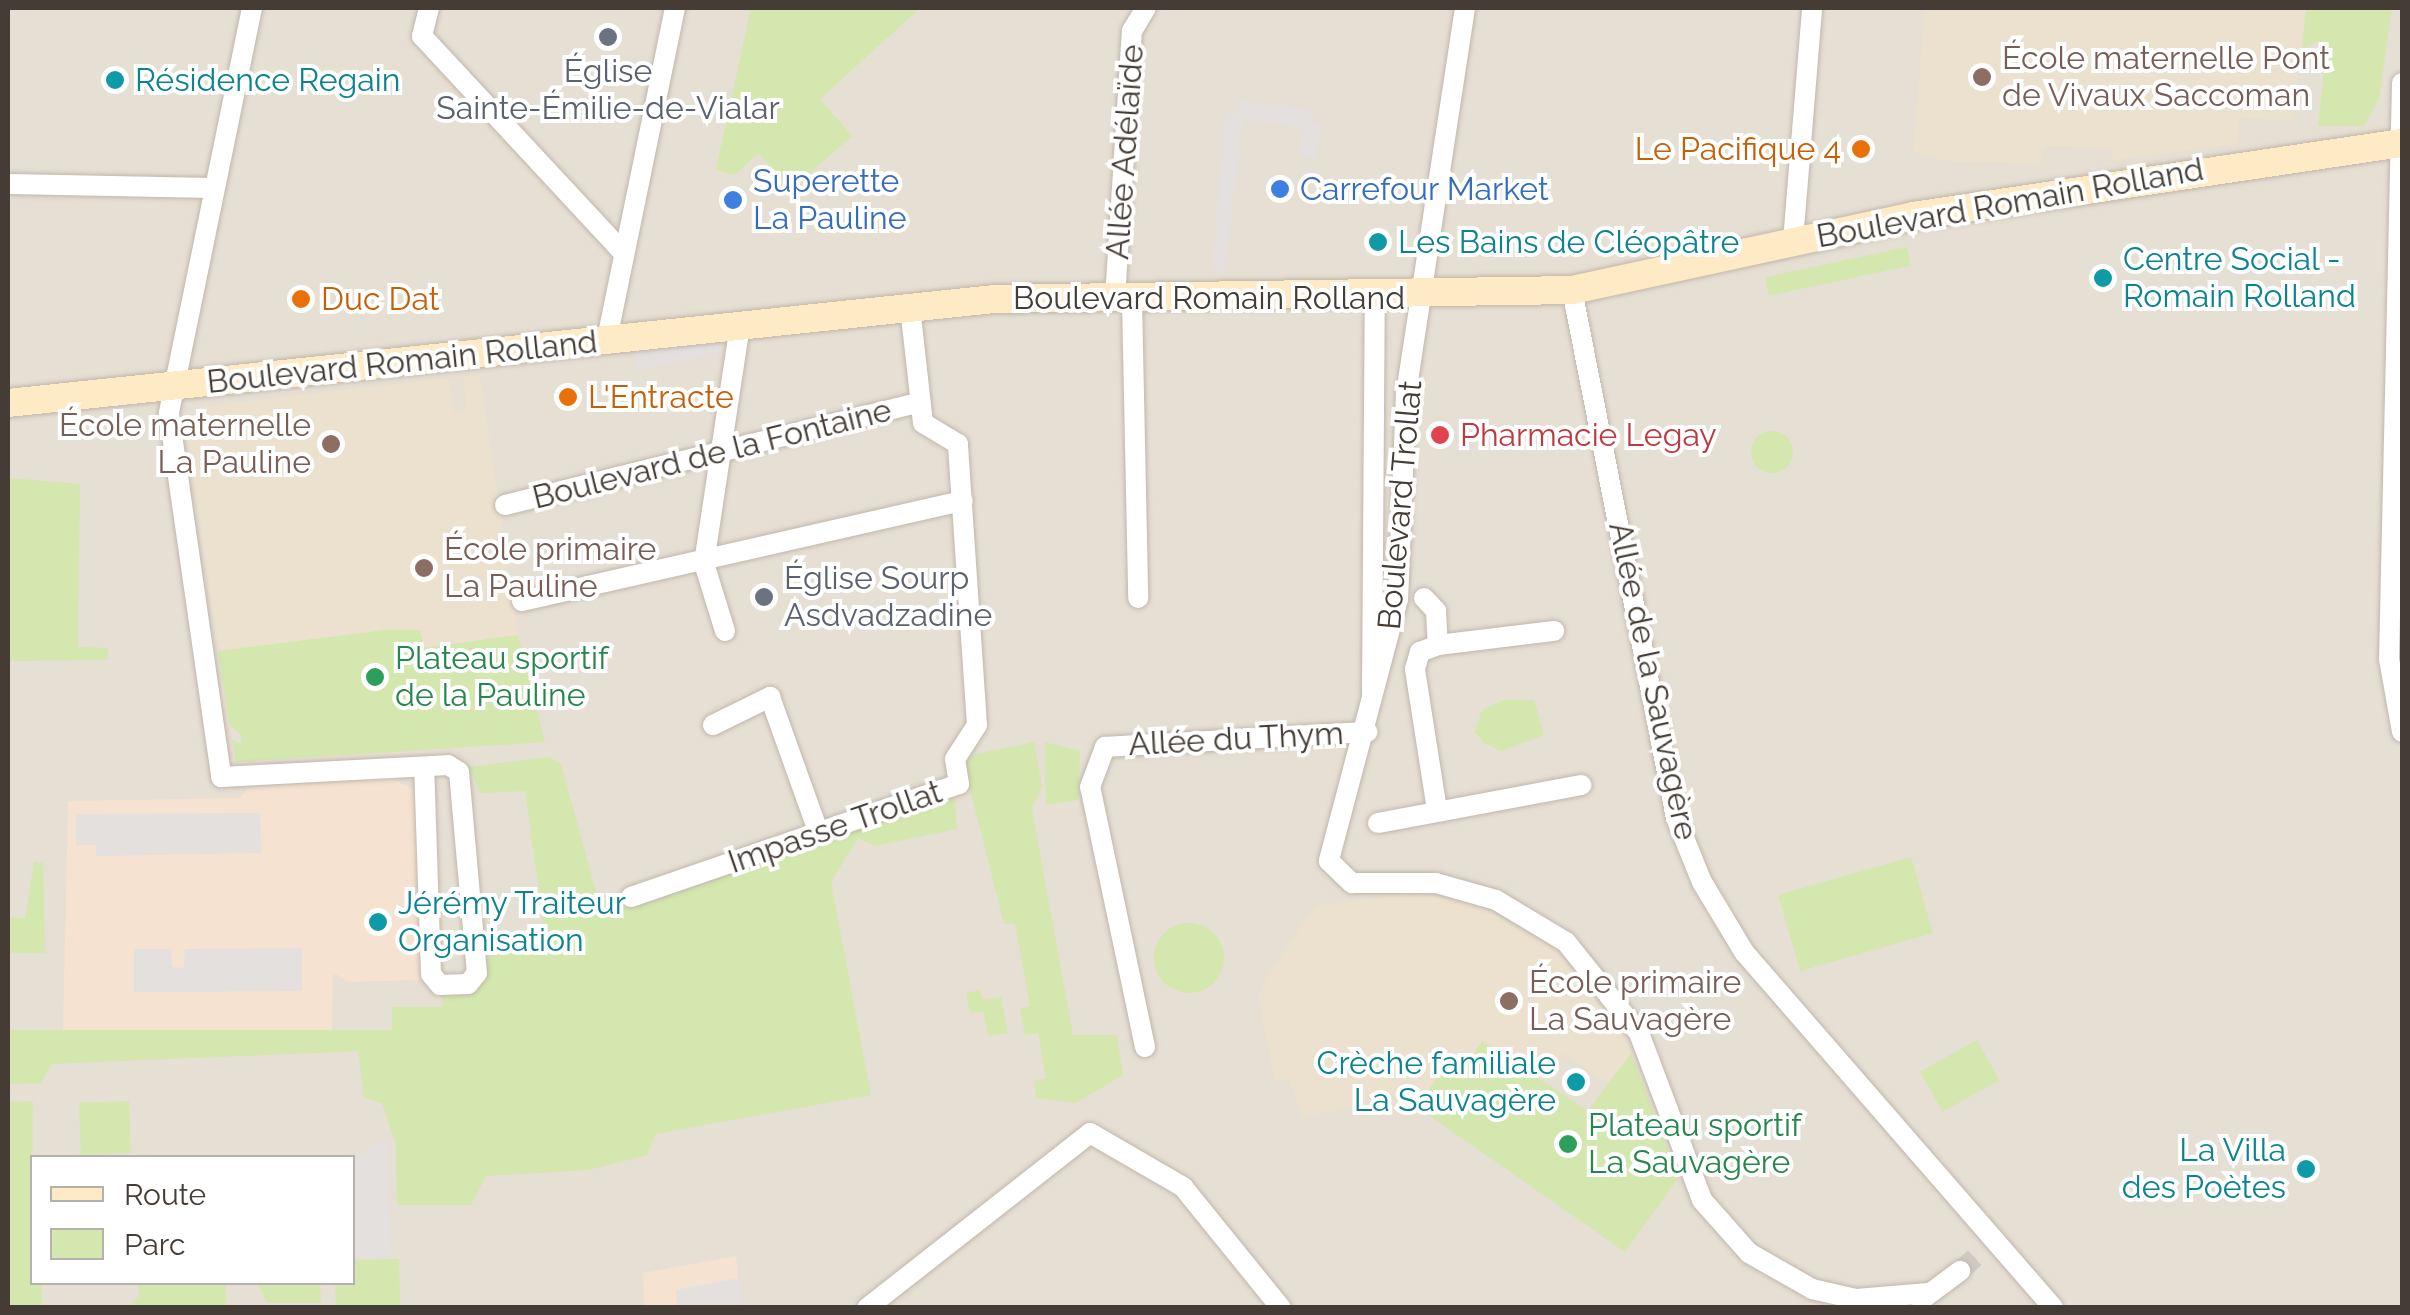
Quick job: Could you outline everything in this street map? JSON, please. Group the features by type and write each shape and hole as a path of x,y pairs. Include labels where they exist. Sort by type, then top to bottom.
{"main road":[{"name":"Boulevard Romain Rolland","path":"8,403 910,308 1124,300 1423,298 1572,290 1793,241 2401,143"}],"street":[{"path":"252,8 170,388 220,777 448,765 466,785 476,973 468,984 440,985 431,974 424,767"},
{"path":"429,8 422,36 624,253"},
{"path":"607,339 675,8"},
{"name":"Allée Adélaïde","path":"1138,598 1124,300 1132,32 1146,8"},
{"name":"Boulevard Trollat","path":"1465,8 1400,464 1398,599 1371,722 1333,842 1336,872 1352,883 1436,883 1496,900 1566,942 1639,1033 1714,1218 1748,1253 1814,1298 1929,1293"},
{"path":"1793,241 1812,8"},
{"path":"2402,83 2389,658 2402,732"},
{"path":"8,184 214,188"},
{"name":"Allée de la Sauvagère","path":"1572,290 1676,818 1702,882 1744,952 1986,1249 2053,1308"},
{"name":"Boulevard Trollat","path":"1371,722 1368,664 1375,298"},
{"path":"910,308 918,404"},
{"path":"725,632 704,563 740,326"},
{"name":"Boulevard de la Fontaine","path":"506,504 918,404"},
{"name":"Impasse Trollat","path":"631,897 959,784 955,758 978,725 958,444 923,423 918,404"},
{"path":"522,601 704,563 963,501"},
{"path":"1400,575 1436,611 1438,645"},
{"path":"1398,599 1424,598"},
{"path":"1437,810 1416,669 1420,652 1438,645 1554,630"},
{"path":"713,724 770,697 818,831"},
{"name":"Allée du Thym","path":"1145,1047 1090,787 1105,747 1371,722"},
{"path":"1378,823 1581,785"},
{"path":"867,1308 1090,1132 1183,1187 1282,1308"},
{"path":"1912,1308 1960,1271"}],"shaded area":[{"path":"8,8 2402,8 2402,1307 8,1307"},
{"path":"1925,8 2306,8 2292,120 2239,118 2238,144 2112,160 2111,148 2043,146 2040,164 1942,161 1913,151"},
{"path":"1239,100 1311,110 1310,121 1321,123 1316,159 1300,156 1303,127 1243,120 1224,274 1212,264 1226,114 1237,115"},
{"path":"716,328 720,352 637,370 633,337"},
{"path":"480,374 518,635 423,648 420,630 385,630 218,651 187,439 201,407 448,378 454,412 466,411 464,376"},
{"path":"393,778 415,791 421,980 347,982 333,972 332,1030 63,1030 68,801 239,798 250,787"},
{"path":"260,813 261,853 96,856 96,845 76,845 76,814"},
{"path":"1415,893 1476,905 1556,949 1627,1041 1631,1053 1608,1083 1564,1053 1545,1082 1483,1041 1460,1078 1443,1068 1417,1107 1399,1095 1303,1118 1289,1080 1275,1081 1258,996 1267,977 1315,906"},
{"path":"302,948 302,991 134,992 134,949 171,949 172,967 184,968 185,949"},
{"path":"388,1138 391,1256 355,1258 355,1155"},
{"path":"736,1256 741,1307 644,1307 643,1273"},
{"path":"739,1278 741,1307 677,1307 676,1290"}],"green space":[{"path":"751,8 920,8 820,99 852,136 792,189 758,154 734,175 716,170"},
{"path":"2306,8 2392,8 2379,99 2364,126 2318,126 2326,50 2316,41 2302,51"},
{"path":"1907,247 1911,266 1769,296 1765,277"},
{"path":"1772,431 1787,437 1793,452 1787,467 1772,473 1757,467 1751,452 1757,437"},
{"path":"8,478 80,484 78,647 108,648 108,660 8,661"},
{"name":"Plateau sportif de la Pauline","path":"385,630 420,630 424,648 518,635 545,742 236,762 232,739 241,744 241,734 230,726 218,651"},
{"path":"1503,700 1534,700 1544,735 1501,751 1484,743 1475,732 1482,710"},
{"path":"1034,742 1042,787 1032,809 1073,1035 1117,1035 1123,1075 1075,1103 1036,1098 1035,1081 1046,1078 1038,1033 1025,1035 1020,1009 1030,1006 1015,924 1004,924 962,757"},
{"path":"1045,742 1080,751 1078,800 1046,805"},
{"path":"549,757 561,764 599,903 954,792 957,829 875,846 858,838 831,882 871,1095 655,1134 647,1155 589,1170 486,1176 471,1205 397,1205 396,1145 382,1103 364,1098 358,1051 52,1064 41,1083 8,1084 8,1030 392,1030 392,1007 443,1007 443,992 470,988 483,937 544,927 525,791 480,793 469,767"},
{"path":"1911,857 1933,933 1800,971 1778,895"},
{"path":"34,862 43,863 45,953 8,953 8,917 25,919"},
{"path":"1189,923 1214,933 1224,958 1214,983 1189,993 1164,983 1154,958 1164,933"},
{"path":"980,990 983,1000 1001,997 1008,1033 988,1036 983,1011 970,1013 966,993"},
{"path":"1977,1040 1999,1080 1942,1112 1920,1072"},
{"name":"Plateau sportif La Sauvagère","path":"1482,1041 1588,1111 1631,1053 1678,1178 1625,1252 1417,1107 1444,1068 1460,1077"},
{"path":"33,1101 30,1285 41,1285 42,1307 8,1307 8,1102"},
{"path":"129,1101 131,1153 81,1155 79,1103"},
{"path":"399,1259 400,1307 336,1307 335,1285 355,1285 355,1260"},
{"path":"138,1285 225,1285 227,1308 128,1307 139,1296"},
{"path":"258,1285 320,1285 321,1303 267,1303"}],"tunnel":[{"path":"1960,1271 1978,1255"}],"place":[{"name":"Église Sainte-Émilie-de-Vialar","path":"608,37"},
{"name":"École maternelle Pont de Vivaux Saccoman","path":"1982,77"},
{"name":"Résidence Regain","path":"115,80"},
{"name":"Le Pacifique 4","path":"1861,149"},
{"name":"Carrefour Market","path":"1280,189"},
{"name":"Superette La Pauline","path":"733,200"},
{"name":"Les Bains de Cléopâtre","path":"1378,242"},
{"name":"Centre Social - Romain Rolland","path":"2103,278"},
{"name":"Duc Dat","path":"301,299"},
{"name":"L'Entracte","path":"568,397"},
{"name":"Pharmacie Legay","path":"1440,435"},
{"name":"École maternelle La Pauline","path":"331,444"},
{"name":"École primaire La Pauline","path":"424,568"},
{"name":"Église Sourp Asdvadzadine","path":"764,597"},
{"name":"Plateau sportif de la Pauline","path":"375,677"},
{"name":"Jérémy Traiteur Organisation","path":"378,922"},
{"name":"École primaire La Sauvagère","path":"1509,1001"},
{"name":"Crèche familiale La Sauvagère","path":"1576,1082"},
{"name":"Plateau sportif La Sauvagère","path":"1568,1144"},
{"name":"La Villa des Poètes","path":"2306,1169"}]}
